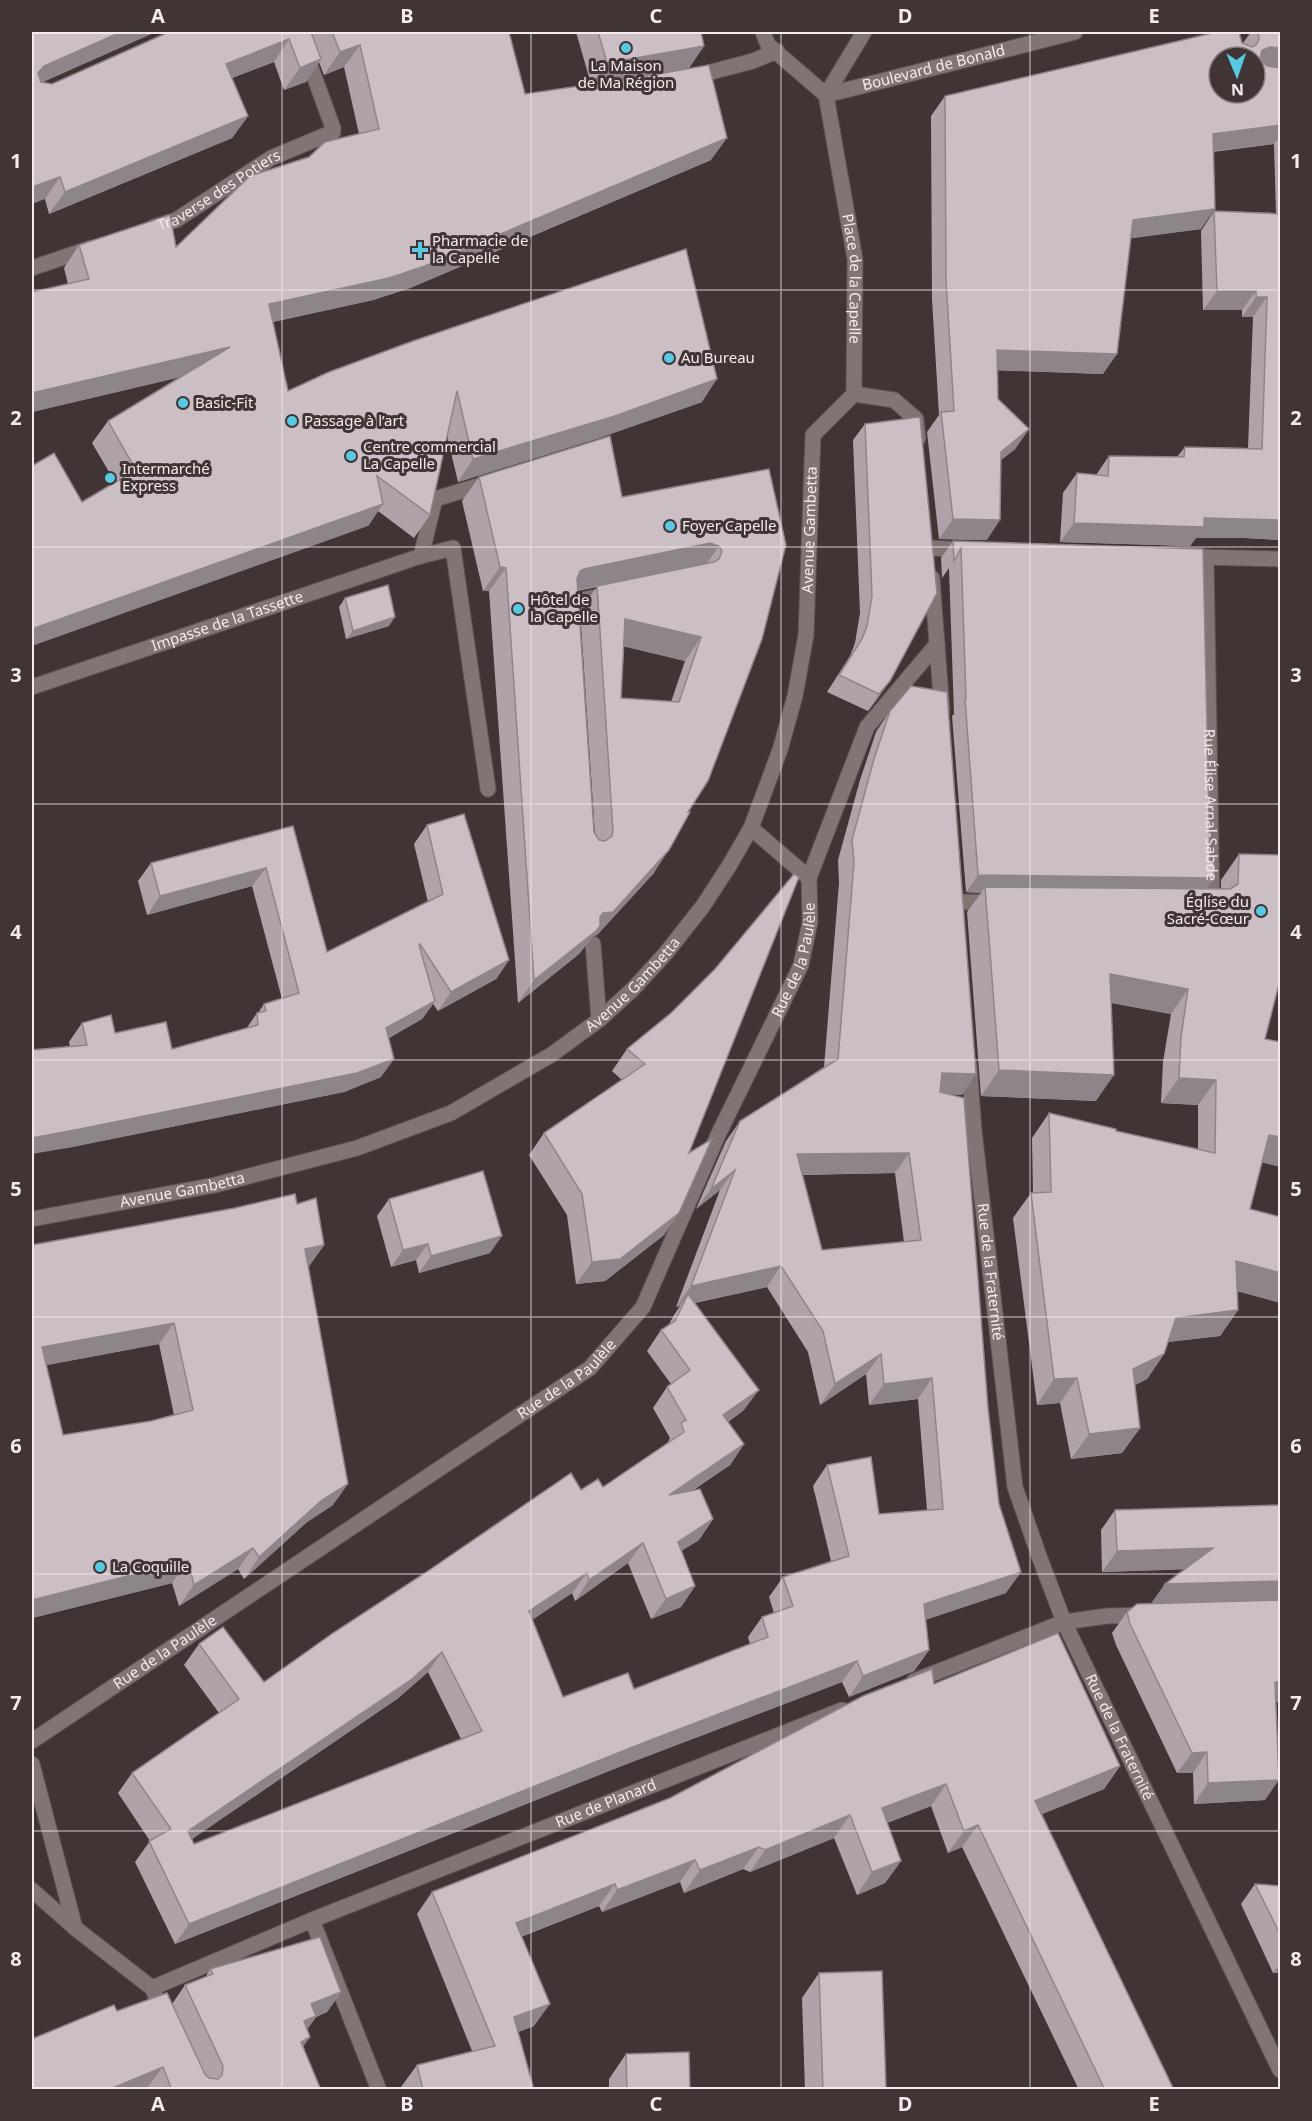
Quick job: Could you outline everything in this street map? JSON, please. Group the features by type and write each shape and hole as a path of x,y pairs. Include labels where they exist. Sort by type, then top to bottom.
{"street":[{"name":"Traverse des Potiers","path":"140,232 176,220 271,158 333,132 298,32"},
{"path":"763,32 768,45 826,95 864,32"},
{"name":"Boulevard de Bonald","path":"826,95 1075,32"},
{"path":"675,80 742,64 777,51"},
{"name":"Place de la Capelle","path":"826,95 855,259 854,394"},
{"path":"32,268 107,243"},
{"path":"854,394 894,400 916,419 920,454"},
{"name":"Avenue Gambetta","path":"32,1219 215,1185 357,1148 451,1113 550,1055 599,1020 633,989 666,953 703,906 751,828 780,750 792,707 806,635 813,435 854,394"},
{"path":"421,555 435,499 500,479"},
{"path":"943,726 930,542 978,550"},
{"name":"Impasse de la Tassette","path":"32,687 421,555 453,548 488,789"},
{"path":"1182,557 1281,559"},
{"name":"Rue Élise Arnal-Sabde","path":"1189,905 1212,905 1206,557"},
{"path":"571,625 570,602 616,593"},
{"path":"809,878 867,727 937,644"},
{"name":"Rue de la Paulèle","path":"32,1741 590,1368 643,1307 718,1135 801,965 810,922 809,878 751,828"},
{"path":"957,902 1003,902"},
{"path":"593,944 599,1020"},
{"name":"Rue de la Fraternité","path":"968,1050 974,1130 1016,1487 1064,1622 1281,2070"},
{"path":"900,1687 1064,1622 1107,1616 1165,1614"},
{"name":"Rue de Planard","path":"152,1988 312,1920 856,1704"},
{"path":"32,1764 75,1928"},
{"path":"32,1890 75,1928 152,1988 161,2008"},
{"path":"312,1920 379,2090"}],"building":[{"path":"32,32 121,32 44,66 38,73 41,82 52,84 169,32 311,32 321,59 300,68 289,39 226,64 248,116 65,192 60,177 32,187"},
{"path":"332,32 509,32 525,94 709,65 727,138 425,266 389,278 269,304 288,391 329,372 413,341 686,249 717,379 615,416 473,459 457,391 430,515 377,476 383,504 32,629 32,466 54,453 82,502 136,470 108,421 230,347 32,393 32,292 89,279 79,245 170,215 176,247 250,176 309,157 325,142 379,129 360,45 340,52"},
{"name":"La Maison de Ma Région","path":"598,32 701,32 704,46 607,63"},
{"path":"1217,32 1239,32 1242,43 1247,45 1207,45 1207,105 1267,105 1267,66 1281,68 1281,125 1213,134 1215,209 1133,220 1117,354 997,350 998,399 1029,429 1001,452 1000,520 953,519 941,412 954,411 946,280 945,96"},
{"path":"1258,32 1281,32 1281,48 1256,45 1259,39"},
{"path":"1214,211 1281,214 1281,520 1204,518 1204,527 1074,523 1077,473 1108,476 1109,456 1184,457 1185,447 1262,449 1267,297 1256,297 1256,291 1217,291"},
{"path":"920,417 937,593 890,681 879,694 839,675 862,639 867,626 872,596 865,424"},
{"path":"610,436 622,497 769,469 786,545 762,639 708,781 688,812 690,812 669,850 613,912 603,913 600,917 600,926 596,931 534,980 506,568 500,567 479,477","holes":["710,543 719,546 722,551 719,559 714,562 597,586 613,831 612,836 605,841 599,840 594,832 577,579 580,571 584,569","625,619 701,637 679,702 621,698"]},
{"path":"953,541 1203,549 1210,862 1214,862 1214,878 978,875 965,699 961,548 954,561"},
{"path":"388,585 395,617 353,631 345,598"},
{"path":"911,686 947,692 976,1074 942,1073 940,1092 964,1098 988,1408 999,1504 1021,1572 924,1604 929,1650 863,1676 857,1661 638,1745 189,1924 149,1841 171,1829 132,1773 239,1699 199,1644 223,1627 264,1682 571,1473 581,1490 598,1479 603,1487 684,1432 681,1423 686,1420 667,1387 690,1370 661,1330 675,1321 688,1294 759,1390 723,1415 744,1444 669,1495 700,1489 713,1519 678,1542 695,1586 666,1599 643,1543 589,1580 587,1573 529,1611 563,1697 628,1673 634,1689 768,1637 762,1617 793,1606 783,1577 849,1556 827,1465 871,1457 879,1514 943,1509 932,1378 884,1384 881,1354 835,1384 823,1331 781,1266 691,1286 735,1170 711,1189 740,1121 838,1059 854,862 852,840 890,711","holes":["909,1153 921,1240 822,1250 797,1154","442,1652 482,1731 194,1844 188,1831 412,1679"]},
{"path":"464,814 509,960 451,992 420,944 435,1001 386,1028 394,1059 357,1073 32,1138 32,1050 87,1045 82,1023 111,1015 115,1033 166,1022 172,1049 258,1025 257,1013 266,1011 264,1004 299,993 266,868 160,896 151,863 293,826 327,952 443,894 427,825"},
{"path":"1239,854 1281,855 1281,976 1265,1039 1281,1042 1281,1137 1269,1135 1250,1209 1281,1217 1281,1273 1236,1261 1238,1310 1176,1318 1164,1354 1133,1369 1140,1428 1089,1434 1077,1378 1054,1379 1031,1193 1051,1192 1049,1113 1116,1129 1116,1131 1215,1153 1216,1080 1179,1078 1181,1037 1188,989 1110,974 1114,1075 999,1070 985,887 1230,889 1238,884"},
{"path":"794,874 799,877 689,1153 712,1139 679,1213 620,1259 592,1262 582,1194 544,1133 645,1064 627,1049 671,1013 715,969"},
{"path":"483,1171 502,1236 431,1256 428,1244 403,1250 389,1199"},
{"path":"295,1194 297,1204 316,1198 324,1245 305,1249 348,1484 322,1500 259,1557 253,1548 194,1585 188,1561 32,1600 32,1245 235,1208","holes":["174,1323 193,1410 151,1421 63,1435 42,1347"]},
{"path":"1281,1505 1281,1581 1165,1584 1213,1548 1117,1551 1115,1510"},
{"path":"1281,1600 1281,1682 1275,1682 1279,1780 1208,1783 1207,1752 1192,1753 1130,1624 1127,1612 1137,1604"},
{"path":"1058,1633 1120,1766 1035,1801 1174,2090 1105,2090 978,1825 964,1831 946,1784 882,1808 901,1861 872,1872 850,1815 765,1850 759,1847 700,1870 695,1860 617,1890 615,1884 516,1923 550,2004 514,2017 534,2090 423,2090 417,2065 495,2046 432,1892 670,1798 863,1696 932,1669 934,1684"},
{"path":"1255,1884 1281,1886 1281,1936"},
{"path":"320,1937 341,1992 311,2004 316,2016 304,2021 310,2037 301,2042 321,2090 172,2090 163,2067 108,2090 32,2090 32,2039 114,2005 117,2011 167,1993 205,2074 209,2078 218,2079 222,2075 223,2066 185,1985 213,1974 210,1969"},
{"path":"882,1971 886,2088 823,2090 819,1973"},
{"path":"689,2052 690,2090 627,2090 626,2054"}],"place":[{"name":"La Maison de Ma Région","path":"626,48"},
{"name":"Pharmacie de la Capelle","path":"420,250"},
{"name":"Au Bureau","path":"669,358"},
{"name":"Basic-Fit","path":"183,403"},
{"name":"Passage à l’art","path":"292,421"},
{"name":"Centre commercial La Capelle","path":"351,456"},
{"name":"Intermarché Express","path":"110,478"},
{"name":"Foyer Capelle","path":"670,526"},
{"name":"Hôtel de la Capelle","path":"518,609"},
{"name":"Église du Sacré-Cœur","path":"1261,911"},
{"name":"La Coquille","path":"100,1567"}]}
